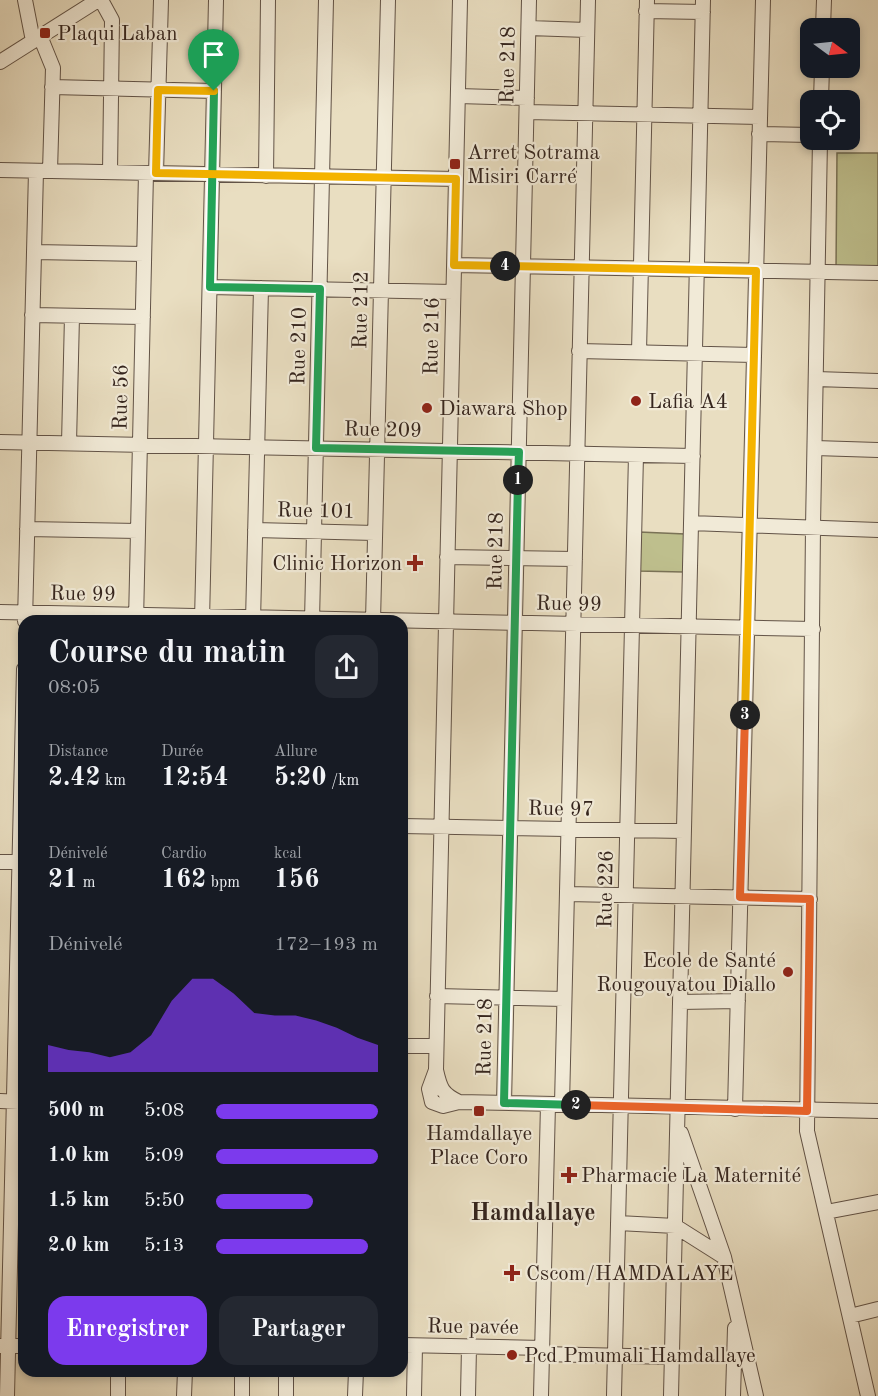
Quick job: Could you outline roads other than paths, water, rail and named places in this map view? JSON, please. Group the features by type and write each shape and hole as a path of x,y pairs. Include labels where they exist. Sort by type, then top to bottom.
{"street":[{"path":"25,0 36,39 53,68 50,171"},
{"name":"Rue 56","path":"136,615 144,254 158,90 161,0"},
{"path":"202,615 216,0"},
{"path":"266,176 268,0"},
{"name":"Rue 210","path":"312,615 326,0"},
{"name":"Rue 212","path":"374,615 388,0"},
{"name":"Rue 216","path":"460,0 436,1070 443,1094 459,1102 504,1103"},
{"name":"Rue 218","path":"504,1103 529,0"},
{"path":"541,1396 555,1104 564,999 588,0"},
{"path":"735,1109 763,0"},
{"path":"823,18 824,0"},
{"path":"0,62 94,1 112,20 110,172"},
{"path":"639,352 646,6 703,6 671,1396"},
{"path":"529,28 587,30"},
{"path":"52,87 214,91"},
{"path":"458,96 527,98"},
{"path":"527,112 760,117"},
{"path":"759,134 800,135"},
{"path":"820,150 813,527 807,1131 868,1396"},
{"path":"0,170 456,179"},
{"path":"25,615 36,171"},
{"path":"34,252 144,254"},
{"path":"454,265 878,273"},
{"path":"210,287 453,292"},
{"path":"253,615 261,288"},
{"path":"32,315 143,317"},
{"path":"69,443 72,316"},
{"path":"579,351 754,355"},
{"path":"816,379 878,381"},
{"name":"Rue 209","path":"0,442 693,456"},
{"path":"815,448 878,450"},
{"name":"Rue 226","path":"614,1396 636,455"},
{"path":"691,524 878,530"},
{"path":"27,529 138,531"},
{"name":"Rue 101","path":"255,530 375,533"},
{"path":"447,557 574,559"},
{"name":"Rue 99","path":"0,612 18,616"},
{"name":"Rue 99","path":"408,620 813,629"},
{"name":"Rue 97","path":"408,826 684,831"},
{"path":"0,862 18,862"},
{"path":"567,894 810,899"},
{"path":"7,1396 4,1346 18,968"},
{"path":"437,996 564,999"},
{"path":"680,1002 738,1001"},
{"path":"408,1046 436,1046"},
{"path":"504,1103 878,1111"},
{"path":"677,1122 724,1257 756,1396"},
{"path":"826,1212 878,1202"},
{"path":"618,1224 675,1226 724,1257"},
{"path":"733,1396 736,1308"},
{"path":"850,1316 878,1309"},
{"path":"409,1346 414,1396"},
{"name":"Rue pavée","path":"409,1346 672,1357"},
{"path":"468,1396 469,1347"},
{"path":"118,1377 118,1396"},
{"path":"184,1396 185,1377"},
{"path":"242,1377 242,1396"},
{"path":"286,1377 286,1396"},
{"path":"355,1396 356,1377"}],"place":[{"name":"Plaqui Laban","path":"45,33"},
{"name":"Arret Sotrama Misiri Carré","path":"455,164"},
{"name":"Lafia A4","path":"636,401"},
{"name":"Diawara Shop","path":"427,408"},
{"name":"Clinic Horizon","path":"415,563"},
{"name":"Ecole de Santé Rougouyatou Diallo","path":"788,972"},
{"name":"Hamdallaye Place Coro","path":"479,1111"},
{"name":"Pharmacie La Maternité","path":"569,1175"},
{"name":"Cscom/HAMDALAYE","path":"512,1273"},
{"name":"Pcd Pmumali Hamdallaye","path":"512,1355"}],"district":[{"name":"Hamdallaye","path":"533,1212"}]}
